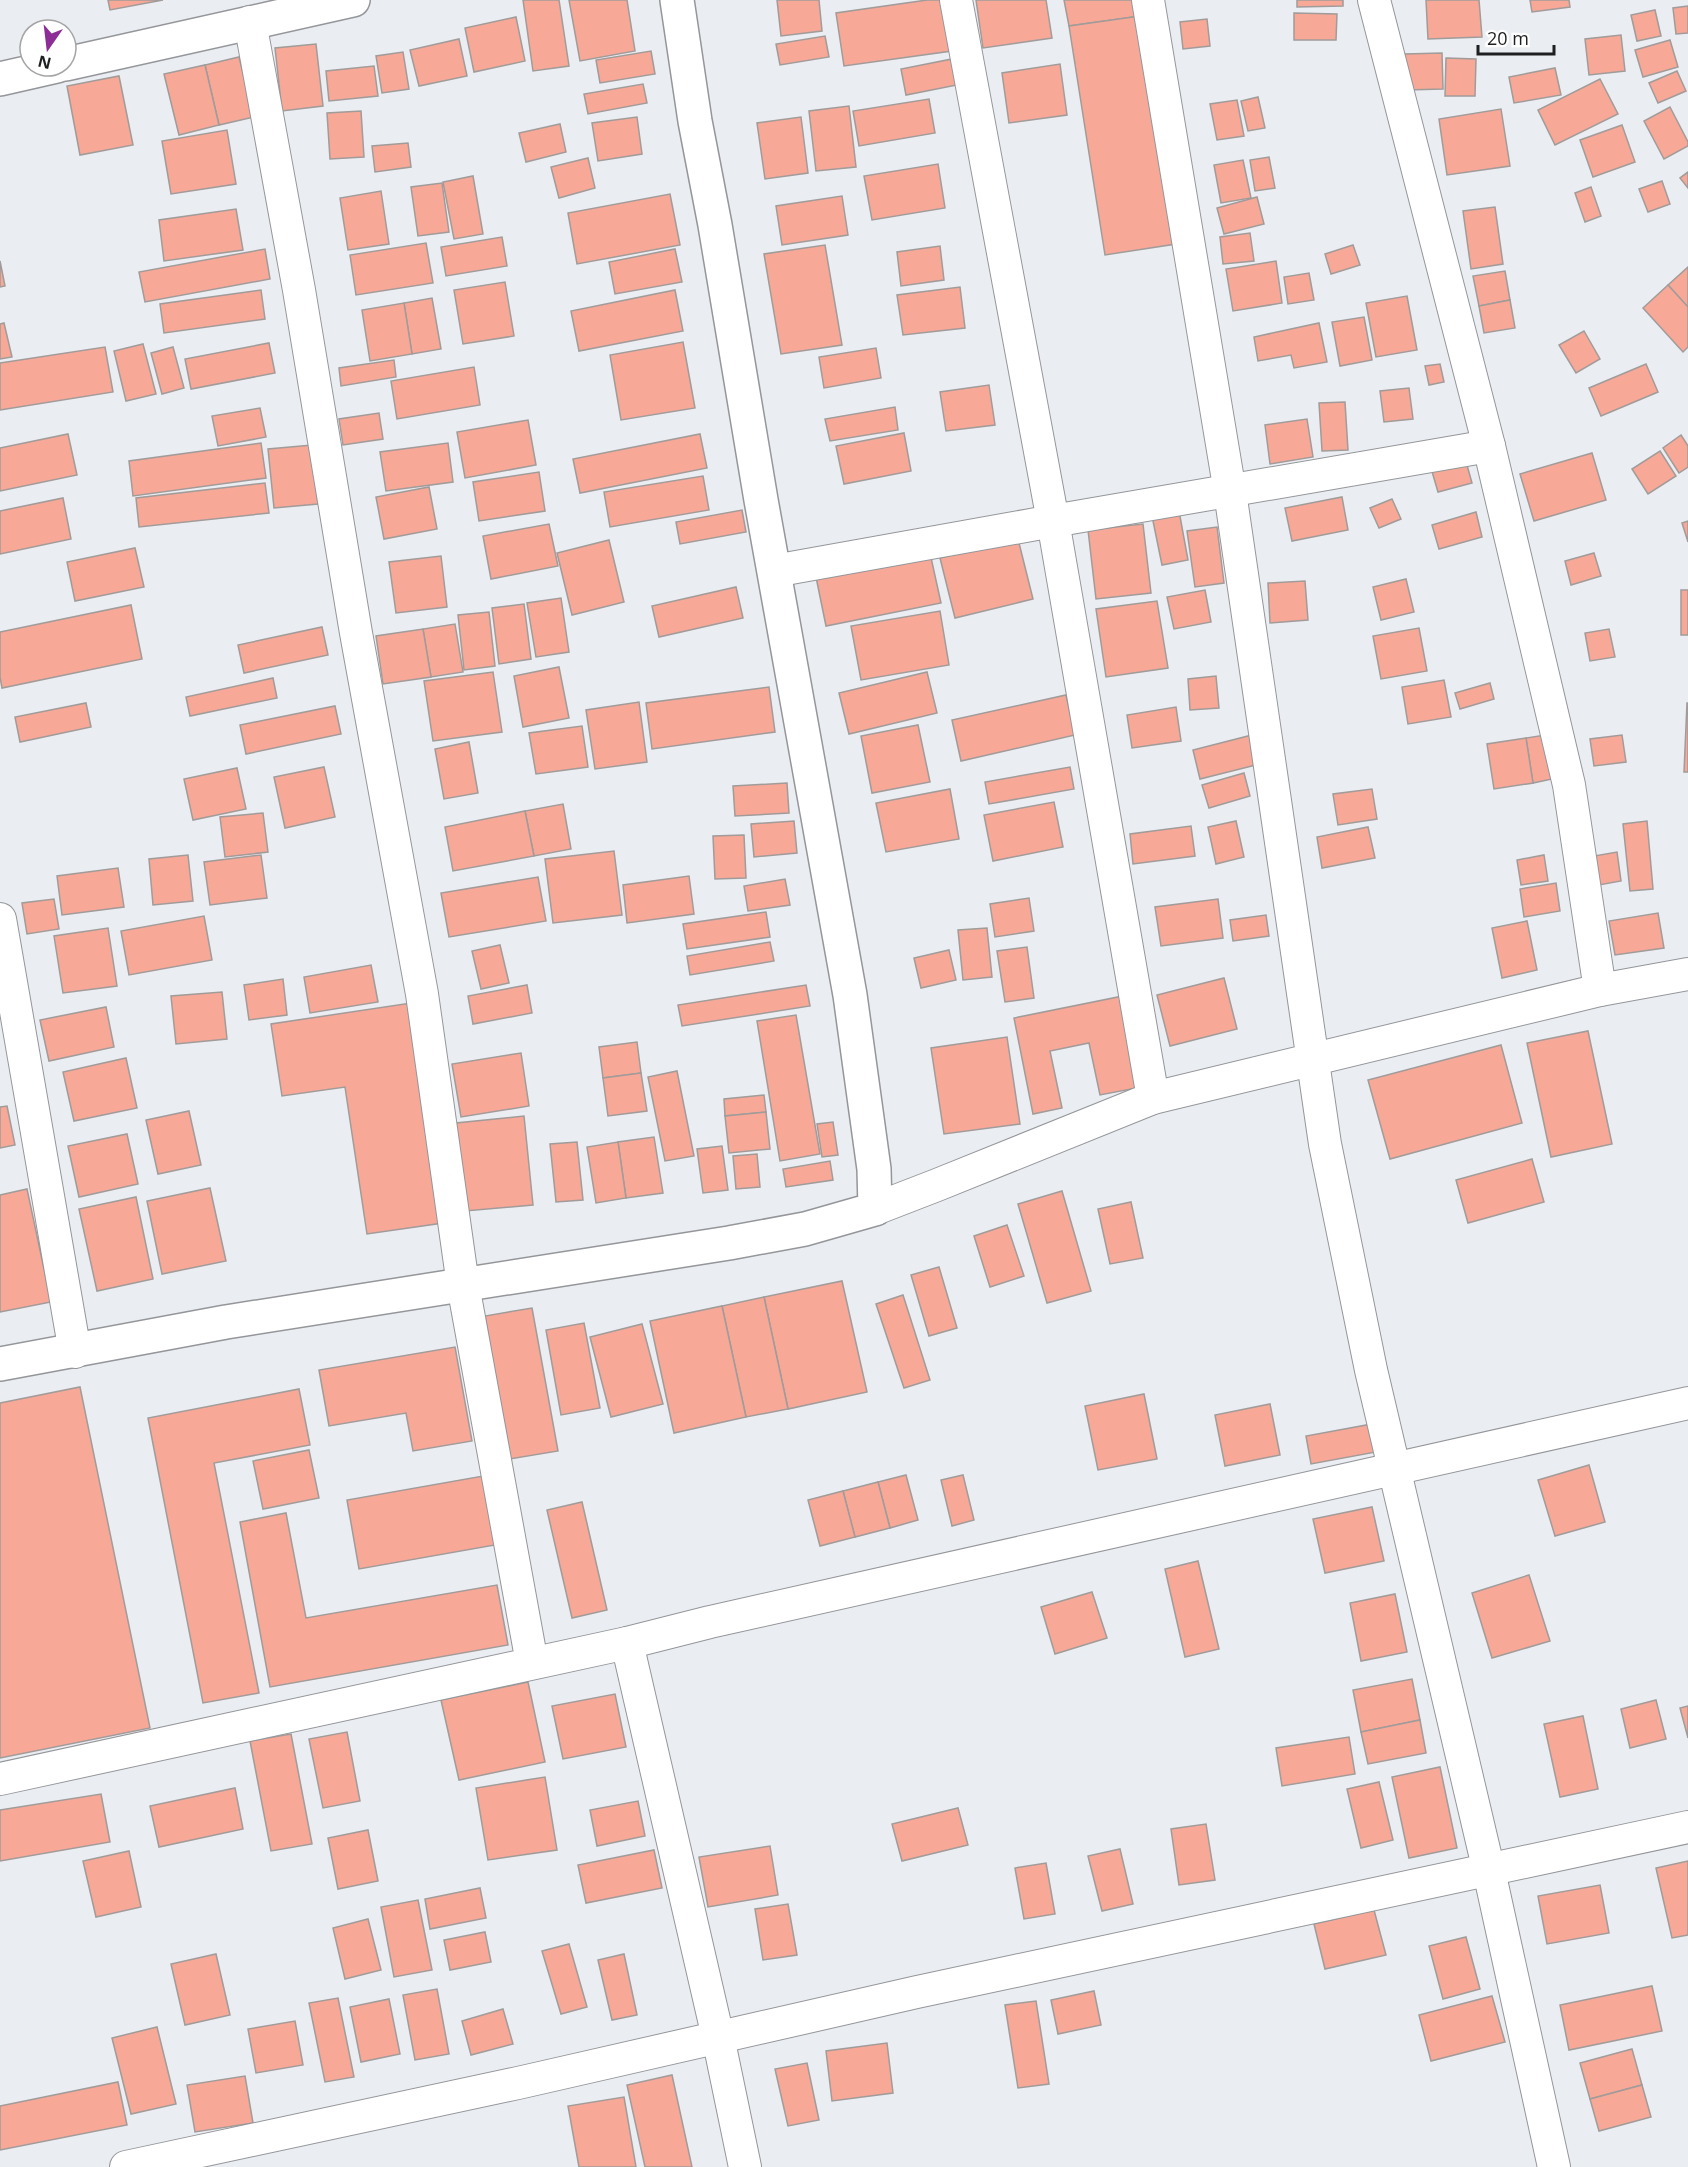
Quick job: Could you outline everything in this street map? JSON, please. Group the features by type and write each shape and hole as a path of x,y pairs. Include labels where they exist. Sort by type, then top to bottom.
{"main road":[{"path":"78,61 352,0"},
{"path":"0,1364 75,1352 226,1322 758,1238 806,1229 874,1209 874,1169 850,995 695,121 676,0"},
{"path":"0,79 18,75"}],"street":[{"path":"956,0 1053,520 1154,1098"},
{"path":"1148,0 1230,492 1325,1144 1335,1198 1371,1370 1489,1871 1554,2167"},
{"path":"1374,0 1489,446 1569,785 1600,990"},
{"path":"250,22 299,290 356,633 422,994 463,1285 532,1663"},
{"path":"774,571 1053,520 1230,492 1489,446"},
{"path":"0,919 75,1352"},
{"path":"874,1209 1154,1098 1600,990 1688,974"},
{"path":"0,1779 627,1643 711,1622 1688,1403"},
{"path":"627,1643 718,2037 745,2167"},
{"path":"126,2167 518,2083 917,1992 1688,1827"}],"building":[{"path":"108,0 163,0 110,10"},
{"path":"523,0 559,0 569,66 533,71"},
{"path":"569,0 627,0 635,51 580,61"},
{"path":"777,0 819,0 822,31 781,36"},
{"path":"927,0 951,0 959,50 844,66 836,13"},
{"path":"976,0 1046,0 1052,38 983,48"},
{"path":"1064,0 1137,0 1140,16 1069,26"},
{"path":"1297,0 1343,0 1343,6 1297,7"},
{"path":"1426,0 1479,0 1482,37 1428,39"},
{"path":"1530,0 1569,0 1570,7 1532,12"},
{"path":"1688,6 1688,33 1676,34 1673,8"},
{"path":"1655,10 1661,36 1637,41 1631,15"},
{"path":"1294,13 1337,14 1336,40 1294,40"},
{"path":"1140,16 1176,244 1105,255 1069,26"},
{"path":"516,17 525,61 474,72 465,28"},
{"path":"1207,19 1210,46 1183,49 1180,22"},
{"path":"1621,35 1625,71 1589,75 1585,39"},
{"path":"825,36 829,57 780,65 776,44"},
{"path":"459,39 467,76 419,86 410,50"},
{"path":"1670,40 1678,67 1643,77 1635,50"},
{"path":"316,44 323,106 282,111 275,48"},
{"path":"651,51 655,74 600,83 596,60"},
{"path":"403,52 409,89 382,93 376,56"},
{"path":"1442,53 1443,89 1406,90 1405,54"},
{"path":"239,57 254,117 219,125 205,65"},
{"path":"1446,58 1476,59 1475,96 1445,96"},
{"path":"952,59 957,85 906,95 901,69"},
{"path":"1060,64 1067,115 1009,123 1002,73"},
{"path":"205,65 219,125 179,135 164,74"},
{"path":"374,66 378,96 329,101 326,71"},
{"path":"1555,68 1561,95 1514,103 1509,77"},
{"path":"1677,71 1686,91 1658,103 1649,83"},
{"path":"119,76 133,145 80,155 67,86"},
{"path":"1600,79 1618,114 1555,145 1538,110"},
{"path":"643,84 647,103 588,114 584,94"},
{"path":"1258,97 1265,128 1248,131 1241,101"},
{"path":"929,99 935,133 859,146 853,111"},
{"path":"1237,100 1244,136 1217,140 1210,104"},
{"path":"849,106 856,167 816,171 809,111"},
{"path":"1670,107 1688,146 1664,159 1644,121"},
{"path":"1501,109 1510,166 1447,175 1439,119"},
{"path":"361,111 364,157 330,159 327,113"},
{"path":"637,117 642,154 598,161 592,123"},
{"path":"801,117 808,173 765,179 757,123"},
{"path":"560,124 566,152 526,162 519,133"},
{"path":"1622,125 1635,162 1593,177 1580,140"},
{"path":"227,130 236,184 171,194 162,141"},
{"path":"408,143 411,167 375,172 372,146"},
{"path":"1269,157 1275,188 1255,191 1250,160"},
{"path":"588,158 595,188 559,198 551,167"},
{"path":"1243,160 1251,198 1221,203 1214,165"},
{"path":"938,164 945,208 872,220 864,176"},
{"path":"1688,172 1688,188 1680,178"},
{"path":"473,176 483,234 454,239 443,182"},
{"path":"1662,181 1670,204 1648,212 1639,189"},
{"path":"442,183 449,232 418,236 411,187"},
{"path":"1591,187 1601,216 1585,222 1575,193"},
{"path":"381,191 389,244 348,250 340,198"},
{"path":"670,194 680,245 577,264 568,213"},
{"path":"842,196 848,235 782,245 776,206"},
{"path":"1257,197 1264,224 1224,234 1217,208"},
{"path":"1495,207 1503,264 1471,269 1463,211"},
{"path":"236,209 243,250 164,261 159,220"},
{"path":"1250,233 1254,261 1223,264 1220,237"},
{"path":"502,237 507,266 446,276 441,247"},
{"path":"426,243 433,283 356,295 350,255"},
{"path":"825,245 842,345 781,354 764,254"},
{"path":"1353,245 1360,265 1331,274 1325,254"},
{"path":"940,246 944,280 901,286 897,252"},
{"path":"265,249 270,279 145,302 139,272"},
{"path":"675,249 682,282 615,294 609,262"},
{"path":"0,261 5,286 0,287"},
{"path":"1276,261 1282,303 1233,311 1226,269"},
{"path":"1688,267 1688,307 1668,285"},
{"path":"1505,271 1510,300 1479,306 1473,276"},
{"path":"1309,273 1314,300 1288,304 1284,277"},
{"path":"505,282 514,336 463,344 454,290"},
{"path":"1668,285 1688,307 1688,347 1683,352 1643,308"},
{"path":"960,287 965,328 903,335 897,295"},
{"path":"261,290 265,319 164,333 160,304"},
{"path":"675,290 683,331 579,351 571,311"},
{"path":"1407,296 1417,350 1376,357 1366,303"},
{"path":"432,298 441,349 412,354 404,303"},
{"path":"1510,300 1515,328 1484,333 1479,306"},
{"path":"404,303 412,354 370,361 362,310"},
{"path":"1364,317 1372,360 1340,366 1332,322"},
{"path":"4,323 12,357 0,359 0,324"},
{"path":"1319,323 1327,362 1294,368 1291,355 1258,361 1254,337"},
{"path":"1584,331 1600,359 1576,373 1559,345"},
{"path":"683,342 695,408 621,420 610,355"},
{"path":"269,343 275,373 191,389 185,359"},
{"path":"143,344 156,394 126,401 114,351"},
{"path":"105,347 113,392 0,410 0,363"},
{"path":"173,347 184,388 162,394 151,353"},
{"path":"876,348 881,378 824,388 819,357"},
{"path":"394,360 396,377 341,386 339,368"},
{"path":"1440,364 1444,382 1429,385 1425,366"},
{"path":"1646,364 1658,392 1601,416 1589,388"},
{"path":"474,367 480,405 397,419 391,381"},
{"path":"989,385 995,425 946,431 940,392"},
{"path":"1409,388 1413,419 1384,422 1380,391"},
{"path":"1345,402 1348,450 1322,451 1319,403"},
{"path":"895,407 898,430 830,441 825,419"},
{"path":"260,408 266,437 218,446 212,416"},
{"path":"379,413 383,439 343,445 339,419"},
{"path":"1307,419 1313,457 1270,464 1265,425"},
{"path":"528,420 536,465 465,478 457,432"},
{"path":"904,433 911,471 844,484 836,446"},
{"path":"68,434 77,475 0,491 0,448"},
{"path":"700,434 707,468 580,493 573,459"},
{"path":"1681,435 1688,446 1688,467 1679,473 1663,448"},
{"path":"261,443 266,478 133,496 129,461"},
{"path":"448,443 453,482 386,491 380,452"},
{"path":"312,445 318,504 274,508 268,449"},
{"path":"1660,451 1676,476 1648,494 1632,469"},
{"path":"1592,453 1606,500 1534,521 1520,474"},
{"path":"1465,458 1472,483 1438,492 1431,468"},
{"path":"539,472 545,511 479,521 473,482"},
{"path":"703,476 709,510 610,527 604,492"},
{"path":"265,483 269,513 139,527 136,498"},
{"path":"429,487 437,529 384,539 376,497"},
{"path":"1342,497 1348,530 1292,541 1285,508"},
{"path":"63,498 71,539 0,554 0,511"},
{"path":"1392,499 1401,519 1379,528 1370,508"},
{"path":"742,510 746,532 680,544 676,522"},
{"path":"1179,511 1188,560 1162,565 1152,516"},
{"path":"1476,512 1482,537 1439,549 1432,525"},
{"path":"1688,521 1688,542 1682,523"},
{"path":"549,524 558,566 491,579 483,536"},
{"path":"1143,524 1151,593 1096,599 1088,530"},
{"path":"1217,527 1224,583 1195,587 1187,531"},
{"path":"1018,539 1033,599 955,618 940,558"},
{"path":"609,540 624,602 572,615 557,553"},
{"path":"135,548 144,587 75,601 67,562"},
{"path":"930,553 941,603 826,626 816,577"},
{"path":"1594,553 1601,576 1571,585 1565,561"},
{"path":"441,556 447,607 396,613 389,562"},
{"path":"1406,579 1414,612 1381,620 1373,587"},
{"path":"1305,581 1308,620 1270,623 1268,583"},
{"path":"736,587 743,618 659,637 652,606"},
{"path":"1205,590 1211,622 1174,629 1167,597"},
{"path":"1681,590 1688,590 1688,635 1681,635"},
{"path":"561,598 569,652 536,657 527,603"},
{"path":"1157,601 1168,668 1106,677 1096,609"},
{"path":"524,604 531,659 499,664 492,608"},
{"path":"131,605 142,659 2,688 0,632"},
{"path":"940,611 949,665 861,680 851,626"},
{"path":"489,612 495,666 464,670 458,615"},
{"path":"455,624 463,672 431,677 423,629"},
{"path":"322,627 328,655 244,673 238,645"},
{"path":"1419,628 1427,671 1381,679 1373,636"},
{"path":"423,629 431,677 383,684 376,636"},
{"path":"1609,629 1615,657 1590,661 1585,633"},
{"path":"559,667 569,718 523,727 514,676"},
{"path":"493,672 502,732 433,741 424,681"},
{"path":"927,672 937,713 849,734 839,693"},
{"path":"1216,676 1219,708 1190,710 1188,679"},
{"path":"273,678 277,698 190,716 186,697"},
{"path":"1444,680 1451,717 1408,724 1402,687"},
{"path":"1490,683 1494,699 1460,709 1455,693"},
{"path":"769,687 775,732 652,749 646,703"},
{"path":"1066,695 1075,735 961,761 952,720"},
{"path":"639,702 647,762 595,769 586,710"},
{"path":"86,703 91,727 20,742 15,717"},
{"path":"1687,703 1688,772 1684,772"},
{"path":"335,706 341,734 246,754 240,725"},
{"path":"1176,707 1181,741 1132,748 1127,715"},
{"path":"918,725 930,782 872,793 861,736"},
{"path":"582,726 588,767 536,774 529,733"},
{"path":"1252,735 1260,764 1200,779 1193,750"},
{"path":"1545,735 1552,779 1533,783 1526,738"},
{"path":"1622,735 1626,762 1594,766 1590,739"},
{"path":"1526,738 1533,783 1494,789 1487,744"},
{"path":"469,742 478,793 444,799 435,749"},
{"path":"324,767 335,817 285,828 274,777"},
{"path":"1070,767 1074,789 989,804 985,782"},
{"path":"237,768 246,809 193,820 184,779"},
{"path":"1244,773 1250,796 1209,808 1202,785"},
{"path":"787,783 789,813 735,816 733,786"},
{"path":"950,789 959,839 886,852 876,803"},
{"path":"1372,789 1377,819 1338,825 1333,794"},
{"path":"1054,802 1063,847 993,861 984,815"},
{"path":"563,804 571,849 534,856 525,811"},
{"path":"525,811 534,856 453,871 445,827"},
{"path":"263,813 268,852 225,857 220,817"},
{"path":"794,821 797,853 754,857 751,824"},
{"path":"1236,821 1244,857 1216,864 1208,827"},
{"path":"1647,821 1653,889 1630,891 1623,824"},
{"path":"1191,826 1195,856 1133,864 1130,834"},
{"path":"1368,827 1375,858 1322,868 1317,837"},
{"path":"744,835 746,878 715,879 713,836"},
{"path":"614,851 622,915 553,923 545,859"},
{"path":"1617,852 1621,881 1599,885 1594,856"},
{"path":"188,855 193,901 153,905 149,859"},
{"path":"261,855 267,898 210,905 204,862"},
{"path":"1544,855 1548,881 1521,885 1517,860"},
{"path":"118,868 124,907 62,915 57,876"},
{"path":"689,876 694,914 627,923 623,885"},
{"path":"538,877 546,921 449,937 441,893"},
{"path":"785,879 790,905 748,911 744,886"},
{"path":"1556,883 1560,911 1524,917 1520,889"},
{"path":"1029,898 1034,931 995,937 990,904"},
{"path":"54,899 59,929 27,934 22,903"},
{"path":"1218,899 1223,938 1161,946 1155,907"},
{"path":"766,912 770,937 687,949 683,924"},
{"path":"1658,913 1664,948 1615,955 1609,921"},
{"path":"1266,915 1269,936 1233,941 1230,920"},
{"path":"204,916 212,960 129,975 121,931"},
{"path":"1527,921 1537,970 1502,978 1492,928"},
{"path":"108,928 117,986 63,993 54,936"},
{"path":"987,928 992,977 963,980 958,930"},
{"path":"770,942 774,961 690,975 687,956"},
{"path":"500,945 509,983 481,989 472,951"},
{"path":"1027,947 1034,998 1005,1002 997,951"},
{"path":"949,950 956,980 921,988 914,958"},
{"path":"371,965 378,1002 310,1013 304,977"},
{"path":"1224,978 1237,1029 1170,1046 1157,995"},
{"path":"283,979 287,1015 249,1020 244,985"},
{"path":"527,985 532,1013 473,1024 468,996"},
{"path":"806,985 810,1006 682,1026 678,1005"},
{"path":"222,992 227,1039 176,1044 171,996"},
{"path":"1123,996 1142,1087 1100,1095 1089,1043 1050,1051 1062,1108 1033,1114 1014,1018"},
{"path":"411,1003 443,1223 367,1234 345,1087 282,1096 271,1024"},
{"path":"106,1007 114,1047 49,1061 40,1020"},
{"path":"796,1015 820,1154 780,1161 757,1021"},
{"path":"1588,1031 1612,1144 1551,1157 1527,1043"},
{"path":"1007,1037 1020,1124 944,1134 931,1048"},
{"path":"637,1042 641,1073 603,1078 599,1047"},
{"path":"1501,1045 1522,1123 1390,1159 1368,1080"},
{"path":"521,1053 529,1106 461,1117 452,1064"},
{"path":"126,1058 137,1108 74,1121 63,1072"},
{"path":"677,1071 694,1156 665,1161 648,1077"},
{"path":"641,1073 647,1111 608,1116 603,1078"},
{"path":"764,1095 766,1112 725,1116 724,1099"},
{"path":"7,1106 15,1145 0,1148 0,1107"},
{"path":"189,1111 201,1165 158,1174 146,1120"},
{"path":"766,1112 770,1149 729,1153 725,1116"},
{"path":"524,1116 533,1205 465,1211 456,1123"},
{"path":"833,1122 838,1155 822,1157 817,1124"},
{"path":"127,1134 138,1184 79,1197 68,1146"},
{"path":"654,1137 663,1193 626,1198 618,1142"},
{"path":"577,1142 583,1200 556,1202 550,1144"},
{"path":"618,1142 626,1198 596,1203 587,1147"},
{"path":"722,1146 728,1190 703,1193 697,1149"},
{"path":"757,1154 760,1187 736,1189 733,1156"},
{"path":"1532,1159 1544,1202 1468,1223 1456,1180"},
{"path":"830,1161 833,1180 786,1187 783,1169"},
{"path":"210,1188 226,1261 162,1274 147,1201"},
{"path":"27,1189 51,1302 0,1312 0,1195"},
{"path":"1062,1191 1091,1291 1047,1303 1018,1204"},
{"path":"136,1197 153,1279 97,1291 79,1209"},
{"path":"1131,1202 1143,1258 1110,1264 1098,1209"},
{"path":"1007,1225 1024,1276 990,1287 974,1236"},
{"path":"939,1267 957,1328 929,1336 911,1275"},
{"path":"842,1281 867,1392 788,1409 764,1297"},
{"path":"903,1295 930,1380 904,1388 876,1304"},
{"path":"764,1297 788,1409 746,1417 722,1306"},
{"path":"722,1306 746,1417 674,1433 650,1321"},
{"path":"532,1308 558,1451 510,1459 485,1316"},
{"path":"584,1323 600,1408 561,1415 546,1330"},
{"path":"642,1324 663,1404 611,1417 590,1337"},
{"path":"455,1347 472,1441 413,1451 406,1413 329,1426 319,1370"},
{"path":"80,1387 150,1728 0,1758 0,1403"},
{"path":"299,1389 310,1445 214,1463 259,1693 203,1703 148,1418"},
{"path":"1144,1394 1157,1459 1098,1470 1085,1406"},
{"path":"1270,1404 1280,1455 1225,1466 1215,1415"},
{"path":"1372,1424 1376,1452 1311,1464 1306,1436"},
{"path":"309,1450 319,1498 263,1509 253,1461"},
{"path":"1589,1465 1605,1522 1555,1536 1538,1480"},
{"path":"906,1475 918,1520 890,1528 878,1482"},
{"path":"963,1475 974,1520 952,1526 941,1480"},
{"path":"483,1476 495,1545 359,1569 347,1500"},
{"path":"878,1482 890,1528 855,1537 843,1491"},
{"path":"843,1491 855,1537 820,1546 808,1500"},
{"path":"582,1502 607,1610 572,1618 547,1510"},
{"path":"1372,1507 1384,1561 1325,1573 1313,1519"},
{"path":"286,1513 306,1618 497,1585 508,1645 270,1687 240,1522"},
{"path":"1198,1561 1219,1649 1185,1657 1165,1569"},
{"path":"1529,1575 1550,1641 1492,1658 1472,1593"},
{"path":"1092,1592 1107,1638 1055,1654 1041,1607"},
{"path":"1395,1594 1407,1652 1361,1661 1350,1603"},
{"path":"1412,1679 1420,1720 1361,1732 1353,1690"},
{"path":"528,1682 545,1762 459,1780 441,1700"},
{"path":"615,1694 626,1747 563,1759 552,1706"},
{"path":"1656,1700 1666,1739 1630,1748 1621,1709"},
{"path":"1688,1706 1688,1738 1680,1708"},
{"path":"1583,1716 1598,1789 1560,1797 1544,1724"},
{"path":"1420,1720 1426,1753 1368,1764 1361,1732"},
{"path":"347,1732 360,1801 323,1808 309,1739"},
{"path":"291,1734 312,1844 271,1851 250,1741"},
{"path":"1349,1737 1355,1774 1282,1786 1276,1748"},
{"path":"1440,1767 1457,1848 1409,1858 1392,1777"},
{"path":"545,1777 557,1850 488,1860 476,1788"},
{"path":"1379,1782 1393,1840 1361,1848 1347,1789"},
{"path":"235,1788 243,1829 159,1847 150,1806"},
{"path":"101,1794 110,1842 0,1861 0,1810"},
{"path":"638,1801 645,1836 597,1846 590,1810"},
{"path":"958,1808 968,1845 902,1861 892,1824"},
{"path":"1206,1824 1215,1880 1179,1885 1171,1829"},
{"path":"368,1830 378,1881 338,1889 328,1838"},
{"path":"770,1846 778,1895 708,1907 699,1857"},
{"path":"1120,1849 1133,1904 1102,1911 1088,1856"},
{"path":"654,1850 662,1888 586,1903 578,1865"},
{"path":"129,1851 141,1907 96,1917 83,1861"},
{"path":"1688,1861 1688,1935 1672,1938 1656,1868"},
{"path":"1046,1863 1055,1914 1024,1919 1015,1868"},
{"path":"1600,1885 1609,1933 1547,1944 1538,1896"},
{"path":"480,1888 486,1918 430,1929 425,1899"},
{"path":"418,1900 432,1970 394,1977 381,1907"},
{"path":"788,1904 797,1955 763,1960 755,1909"},
{"path":"1374,1910 1386,1955 1325,1969 1314,1924"},
{"path":"368,1919 381,1970 345,1979 333,1928"},
{"path":"485,1932 491,1962 450,1970 444,1940"},
{"path":"1466,1937 1480,1989 1443,1999 1429,1946"},
{"path":"569,1944 587,2007 561,2014 542,1951"},
{"path":"216,1954 230,2015 185,2025 171,1964"},
{"path":"624,1954 637,2015 612,2020 598,1960"},
{"path":"1652,1986 1662,2031 1569,2050 1560,2005"},
{"path":"437,1989 449,2054 415,2060 403,1995"},
{"path":"1094,1991 1101,2025 1058,2034 1051,2000"},
{"path":"1492,1996 1505,2042 1431,2061 1419,2015"},
{"path":"338,1998 354,2077 325,2082 309,2003"},
{"path":"389,1999 400,2054 361,2062 350,2007"},
{"path":"1036,2001 1049,2084 1018,2088 1005,2005"},
{"path":"503,2009 513,2044 471,2055 462,2021"},
{"path":"295,2021 303,2065 256,2073 248,2029"},
{"path":"157,2027 176,2104 131,2114 112,2038"},
{"path":"887,2043 893,2093 832,2101 826,2051"},
{"path":"1632,2049 1642,2085 1590,2099 1580,2063"},
{"path":"807,2063 819,2120 788,2126 775,2069"},
{"path":"672,2075 692,2167 645,2167 627,2085"},
{"path":"245,2076 253,2123 195,2132 187,2085"},
{"path":"118,2082 127,2125 0,2150 0,2106"},
{"path":"1642,2085 1651,2117 1599,2131 1590,2099"},
{"path":"624,2097 636,2167 579,2167 568,2106"}]}
